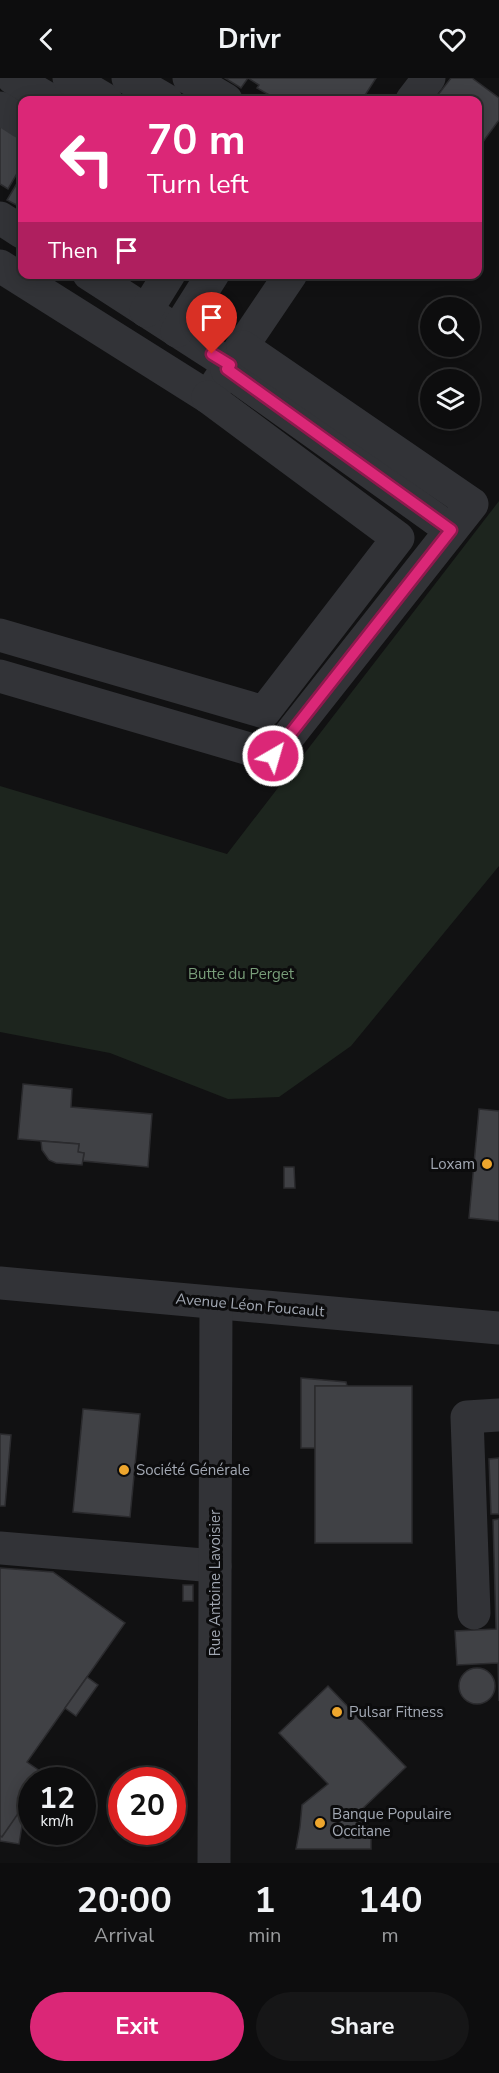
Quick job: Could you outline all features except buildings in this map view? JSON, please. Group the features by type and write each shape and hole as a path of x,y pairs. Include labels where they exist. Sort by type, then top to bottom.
{"street":[{"path":"69,78 99,96"},
{"path":"128,78 159,96"},
{"path":"189,78 219,96"},
{"path":"415,96 429,78"},
{"path":"0,218 18,229"},
{"path":"2,272 208,397 427,560"},
{"path":"38,646 13,680 273,756 472,504 233,360 177,331 146,311 123,284 104,279"},
{"path":"146,311 166,279"},
{"path":"177,331 210,279"},
{"path":"208,397 288,279"},
{"path":"238,746 398,538"},
{"path":"0,635 264,712"},
{"name":"Avenue Léon Foucault","path":"0,1282 499,1328"},
{"name":"Rue Antoine Lavoisier","path":"214,1863 216,1303"},
{"path":"474,1613 467,1417 499,1415"},
{"path":"0,1548 215,1566"}],"green space":[{"name":"Butte du Perget","path":"499,501 499,866 351,1046 279,1097 228,1099 110,1053 0,1032 0,786 227,854"}],"place":[{"name":"Loxam","path":"487,1164"},
{"name":"Société Générale","path":"124,1470"},
{"name":"Pulsar Fitness","path":"337,1712"},
{"name":"Banque Populaire Occitane","path":"320,1823"}],"route":[{"path":"212,354 230,365 227,369 451,530 273,756"}]}
